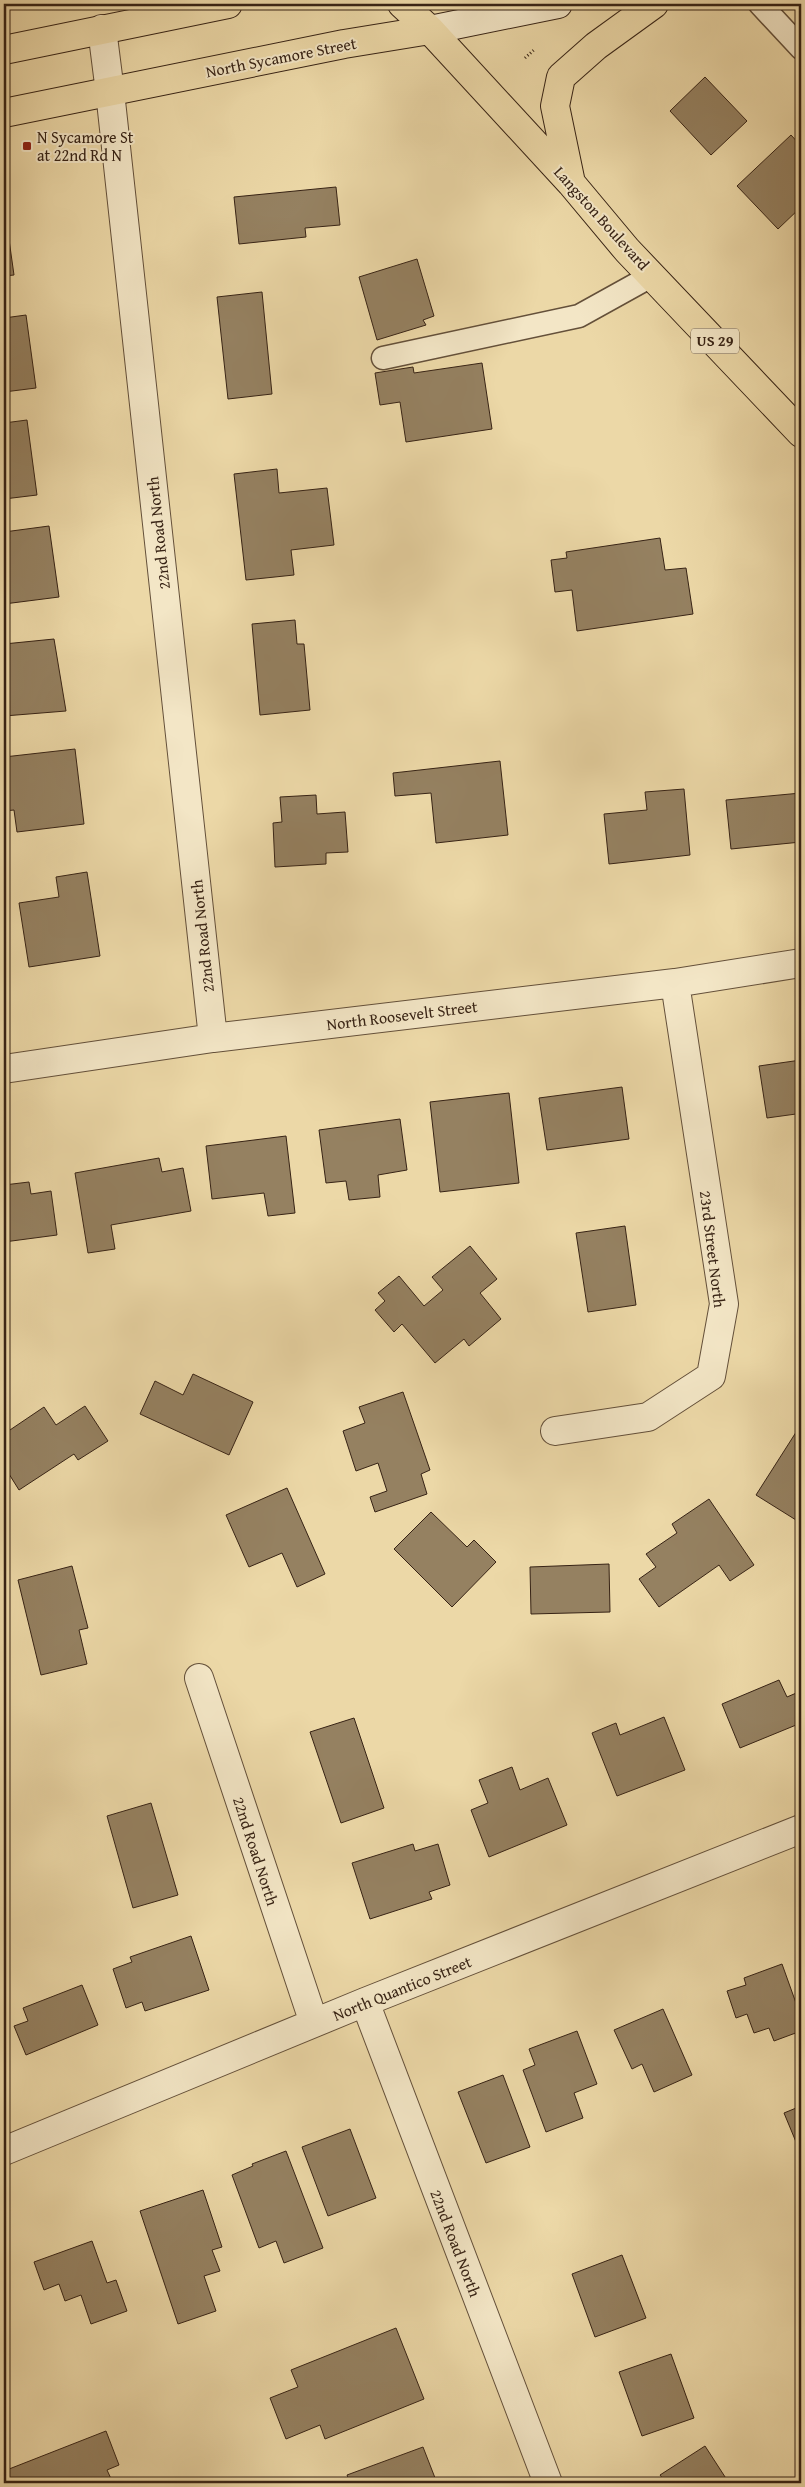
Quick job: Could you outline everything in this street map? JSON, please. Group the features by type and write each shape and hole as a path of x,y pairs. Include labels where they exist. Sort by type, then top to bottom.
{"main road":[{"path":"102,29 143,4"},
{"path":"4,50 228,4"},
{"name":"Langston Boulevard","path":"402,4 430,30 570,183 627,250 801,433"},
{"path":"570,183 555,106 561,77 596,46 654,4"},
{"name":"North Sycamore Street","path":"4,114 344,44 430,30"}],"street":[{"name":"North Sycamore Street","path":"430,30 558,4"},
{"name":"22nd Road North","path":"102,29 213,1038"},
{"name":"North Roosevelt Street","path":"4,1069 213,1038 675,984 801,963"},
{"name":"23rd Street North","path":"555,1431 648,1417 711,1376 724,1304 675,984"},
{"name":"22nd Road North","path":"199,1678 314,2023"},
{"name":"North Quantico Street","path":"4,2151 364,2002 801,1829"},
{"name":"22nd Road North","path":"364,2002 548,2483"}],"lane":[{"path":"760,4 801,48"},
{"path":"383,358 579,316 652,275"}],"path":[{"path":"525,58 535,49"}],"building":[{"path":"705,77 747,121 711,155 670,111"},
{"path":"791,135 801,146 801,207 778,229 737,186"},
{"path":"336,187 340,225 305,228 306,237 239,244 234,197"},
{"path":"4,204 14,275 4,276"},
{"path":"417,259 434,316 423,320 426,325 377,340 359,277"},
{"path":"262,292 272,394 228,399 217,297"},
{"path":"26,315 36,388 4,392 4,318"},
{"path":"482,363 492,429 406,442 400,402 380,405 375,373 413,367 414,373"},
{"path":"27,420 37,495 4,499 4,423"},
{"path":"277,469 279,493 327,488 334,545 291,550 294,575 246,580 234,474"},
{"path":"49,526 59,597 4,604 4,532"},
{"path":"660,538 665,570 686,568 693,614 577,631 572,590 555,592 551,560 567,558 566,552"},
{"path":"295,620 297,644 304,644 310,710 260,715 252,624"},
{"path":"54,639 66,711 4,716 4,644"},
{"path":"75,749 84,824 17,832 14,810 4,811 4,757"},
{"path":"500,761 508,835 436,843 431,793 395,796 393,773"},
{"path":"684,789 690,855 609,864 604,814 647,810 645,792"},
{"path":"801,793 801,842 731,849 726,800"},
{"path":"316,795 317,814 345,812 348,852 326,853 326,864 275,867 273,823 282,822 280,797"},
{"path":"87,872 100,956 29,967 19,903 59,897 56,877"},
{"path":"801,1060 800,1143 796,1114 767,1118 759,1066"},
{"path":"622,1087 629,1139 547,1150 539,1098"},
{"path":"509,1093 519,1183 440,1192 430,1102"},
{"path":"400,1119 407,1170 378,1175 380,1197 349,1200 346,1181 326,1183 319,1130"},
{"path":"286,1136 295,1213 268,1216 264,1193 212,1199 206,1146"},
{"path":"159,1158 162,1172 183,1168 191,1211 111,1225 115,1249 88,1253 75,1173"},
{"path":"29,1182 31,1194 51,1191 57,1235 4,1242 4,1185"},
{"path":"625,1226 636,1305 588,1312 576,1233"},
{"path":"470,1246 497,1279 480,1293 501,1319 469,1346 464,1339 435,1363 402,1324 394,1332 375,1310 385,1301 378,1293 399,1276 424,1306 443,1290 432,1277"},
{"path":"193,1374 253,1402 229,1455 140,1414 155,1381 183,1395"},
{"path":"403,1392 430,1470 421,1474 427,1494 375,1512 370,1497 387,1491 378,1463 356,1471 343,1431 365,1423 359,1407"},
{"path":"85,1406 108,1441 78,1460 74,1454 19,1490 4,1466 4,1434 44,1407 56,1425"},
{"path":"800,1426 801,1511 796,1520 756,1495"},
{"path":"287,1488 325,1574 297,1587 282,1553 249,1567 226,1515"},
{"path":"709,1499 754,1565 730,1581 719,1565 659,1607 639,1579 656,1567 646,1554 677,1533 672,1524"},
{"path":"431,1512 467,1547 474,1540 496,1562 452,1607 394,1549"},
{"path":"609,1564 610,1612 531,1614 530,1567"},
{"path":"72,1566 88,1628 79,1630 87,1664 41,1675 18,1580"},
{"path":"779,1680 787,1697 801,1691 801,1723 740,1748 722,1704"},
{"path":"664,1717 685,1770 617,1796 592,1733 616,1723 620,1735"},
{"path":"354,1718 384,1808 341,1823 310,1732"},
{"path":"512,1767 520,1790 548,1778 567,1825 489,1857 471,1810 488,1803 479,1780"},
{"path":"151,1803 178,1895 133,1908 107,1816"},
{"path":"413,1844 415,1851 438,1844 450,1885 429,1892 432,1899 370,1919 352,1863"},
{"path":"191,1936 209,1990 145,2011 142,2002 126,2008 113,1969 132,1962 130,1957"},
{"path":"782,1964 801,2017 801,2031 774,2041 769,2028 754,2033 747,2014 736,2018 727,1991 746,1985 744,1978"},
{"path":"82,1985 98,2025 26,2055 14,2026 28,2021 23,2008"},
{"path":"663,2009 692,2075 654,2092 642,2064 632,2069 614,2030"},
{"path":"577,2031 597,2084 574,2093 583,2118 546,2132 523,2070 535,2065 529,2049"},
{"path":"503,2075 530,2147 486,2163 458,2092"},
{"path":"801,2106 801,2154 784,2113"},
{"path":"350,2129 376,2198 328,2216 302,2147"},
{"path":"286,2151 323,2248 284,2263 276,2241 259,2248 232,2175 253,2166 252,2164"},
{"path":"203,2190 222,2247 212,2250 220,2271 204,2276 216,2311 178,2324 140,2211"},
{"path":"92,2241 107,2283 116,2280 127,2311 91,2324 81,2295 65,2301 59,2284 44,2290 34,2262"},
{"path":"622,2255 646,2318 595,2337 572,2274"},
{"path":"396,2328 424,2399 325,2439 320,2425 286,2439 270,2398 298,2387 291,2370"},
{"path":"671,2354 694,2418 642,2436 619,2372"},
{"path":"106,2431 119,2465 107,2470 113,2483 4,2483 4,2471"},
{"path":"705,2446 729,2483 666,2483 660,2475"},
{"path":"423,2447 437,2483 350,2483 347,2475"}],"place":[{"name":"N Sycamore St at 22nd Rd N","path":"27,146"}]}
